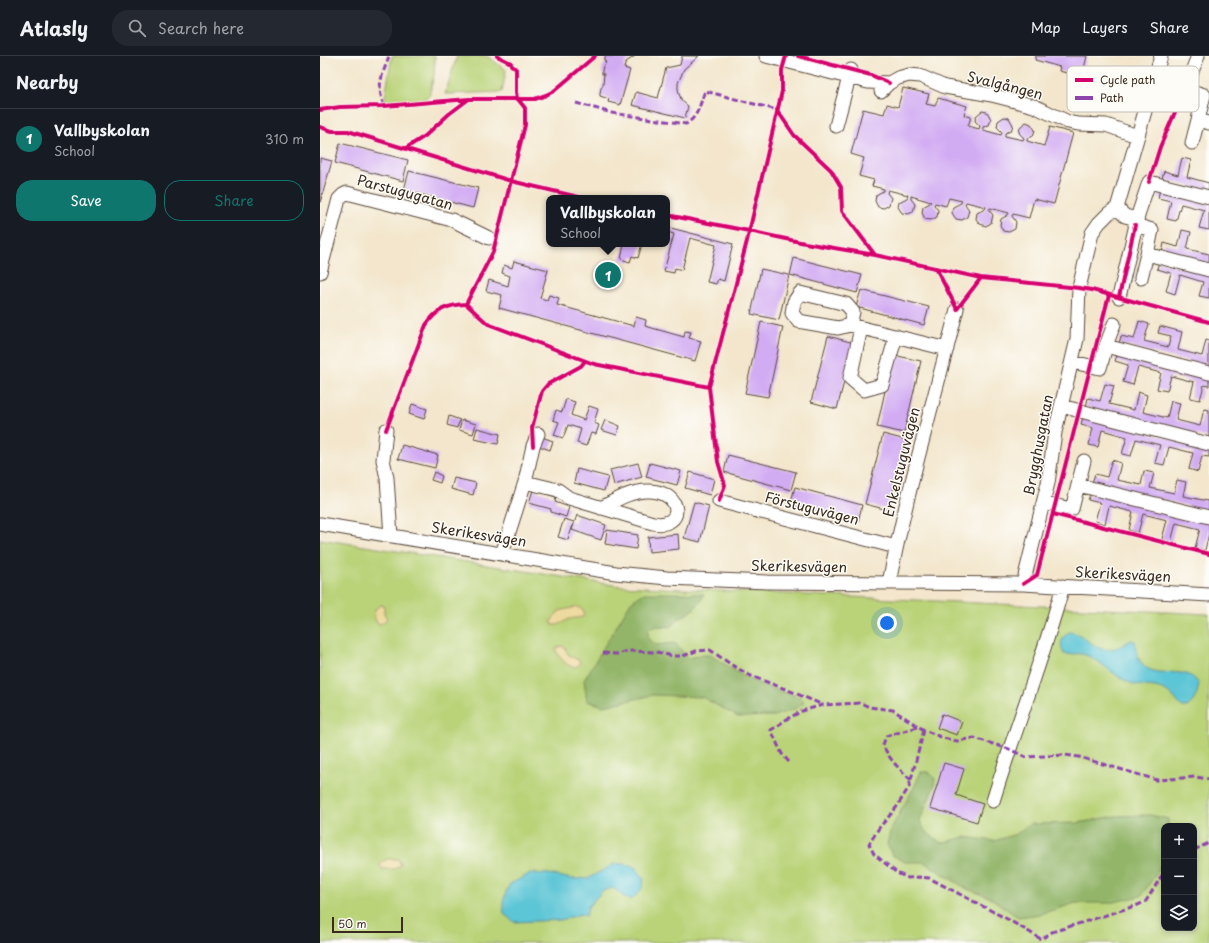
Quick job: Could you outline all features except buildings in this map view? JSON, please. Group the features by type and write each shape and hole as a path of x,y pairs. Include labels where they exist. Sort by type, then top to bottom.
{"street":[{"name":"Svalgången","path":"766,56 850,73 868,82 885,87 898,78 909,75 920,76 946,87 992,95 1034,106 1068,122 1106,125 1137,136"},
{"path":"1158,66 1161,56"},
{"path":"1194,66 1198,56"},
{"path":"836,126 850,73"},
{"path":"1192,143 1204,122 1204,95 1199,93"},
{"path":"1141,278 1152,230 1125,216 1117,208 1144,112"},
{"path":"1119,297 1136,222 1149,182 1209,197"},
{"name":"Parstugugatan","path":"320,272 339,199 342,195 348,193 452,220 489,238"},
{"name":"Brygghusgatan","path":"1023,584 1048,483 1055,432 1077,339 1079,288 1092,233 1109,213 1117,208"},
{"path":"1147,254 1209,270"},
{"name":"Enkelstuguvägen","path":"889,583 896,546 957,309"},
{"path":"1072,362 1100,368 1114,324"},
{"path":"896,336 882,385 864,390 850,378 856,326 896,336 947,349"},
{"path":"1106,346 1209,373"},
{"path":"1061,406 1209,444"},
{"path":"386,430 383,460 387,478 391,536"},
{"path":"502,554 525,482 531,454 538,434"},
{"path":"1043,503 1072,509 1084,461"},
{"path":"525,482 558,490 569,498 601,508 661,525 667,523 674,517 676,504 671,498 664,494 650,490 631,493 601,508"},
{"path":"1078,485 1209,517"},
{"name":"Förstuguvägen","path":"719,501 896,546"},
{"name":"Skerikesvägen","path":"320,524 616,573 667,578 768,582 1023,584 1209,595"},
{"path":"993,801 1009,749 1053,621 1063,586"}],"green space":[{"path":"392,56 435,56 434,75 429,96 422,100 384,103"},
{"path":"457,56 487,56 506,70 502,92 445,94"},
{"path":"320,539 620,586 1209,614 1209,943 320,943"},
{"path":"644,593 704,594 700,602 692,611 680,618 670,627 657,626 648,629 648,639 656,645 675,643 688,658 701,655 710,655 748,679 773,689 800,697 804,703 797,708 774,716 738,717 702,697 653,695 604,706 587,701 584,680 631,602"},
{"path":"921,772 929,772 935,779 934,786 920,821 925,831 941,843 965,837 994,841 1016,834 1030,824 1078,823 1115,816 1150,815 1168,819 1168,823 1161,823 1161,865 1141,896 1109,903 1076,903 1040,914 1018,917 989,897 967,889 924,862 905,862 892,855 887,844 891,829"}],"sand":[{"path":"382,605 384,606 384,613 387,619 381,624 377,623 374,615 376,609"},
{"path":"576,607 583,609 583,617 569,619 558,625 553,625 551,621 559,611"},
{"path":"561,646 564,647 569,655 580,661 580,664 573,667 569,666 562,660 556,650"},
{"path":"388,859 398,859 401,865 394,869 382,869 380,866 381,863"}],"water":[{"path":"1069,632 1080,635 1094,645 1105,649 1117,648 1132,640 1135,641 1138,657 1144,666 1159,672 1185,674 1193,677 1199,684 1195,697 1187,707 1182,707 1167,691 1155,687 1132,684 1122,679 1089,656 1083,654 1064,654 1061,645 1064,637"},
{"path":"614,864 624,864 635,867 643,877 644,881 642,888 637,895 630,900 613,888 602,891 588,907 586,916 581,914 561,920 514,922 504,914 503,903 510,884 531,873 549,874 572,879 589,878"}],"marked path":[{"path":"384,106 380,86 382,75 389,56"},
{"path":"576,103 612,113 686,124 696,114 705,91 777,110 779,113"},
{"path":"603,653 617,654 627,651 657,652 672,656 683,656 696,651 710,650 751,676 823,705"},
{"path":"789,762 782,754 771,730 802,711 823,705 861,703 869,707 893,710 924,730 943,738 957,741 974,738 1009,749 1026,757 1065,755 1079,757 1157,780 1195,777 1209,779"},
{"path":"911,780 892,760 883,745 886,736 918,727"},
{"path":"924,730 909,787 896,808 879,828 869,844 874,854 897,873 908,878 929,878 1009,920 1041,939 1052,932 1138,905 1146,901 1161,877"},
{"path":"1197,849 1209,843"}],"cycle path":[{"path":"466,304 493,252 525,125 525,108 517,98 516,92 516,69 511,65 511,63 497,56"},
{"path":"320,110 340,107 384,106 469,99 535,99 554,91 595,56"},
{"path":"719,501 725,485 718,462 709,387 747,241 782,91 782,70 786,56"},
{"path":"798,56 871,75 889,83"},
{"path":"406,148 425,136 449,114 469,99"},
{"path":"777,110 794,135 831,170 841,187 842,211 875,255"},
{"path":"1149,182 1160,147 1175,112"},
{"path":"320,127 332,131 348,131 511,181 570,195"},
{"path":"670,216 805,243 875,255 981,278 1092,290 1209,322"},
{"path":"1119,297 1135,225"},
{"path":"936,268 957,309 981,278"},
{"path":"1023,584 1037,575 1109,295"},
{"path":"386,430 426,325 438,312 453,305 466,304 488,324 594,364 709,387"},
{"path":"533,446 532,428 542,391 548,384 581,366 585,361"},
{"path":"1053,514 1209,554"}],"place":[{"name":"Vallbyskolan","path":"608,275"}]}
